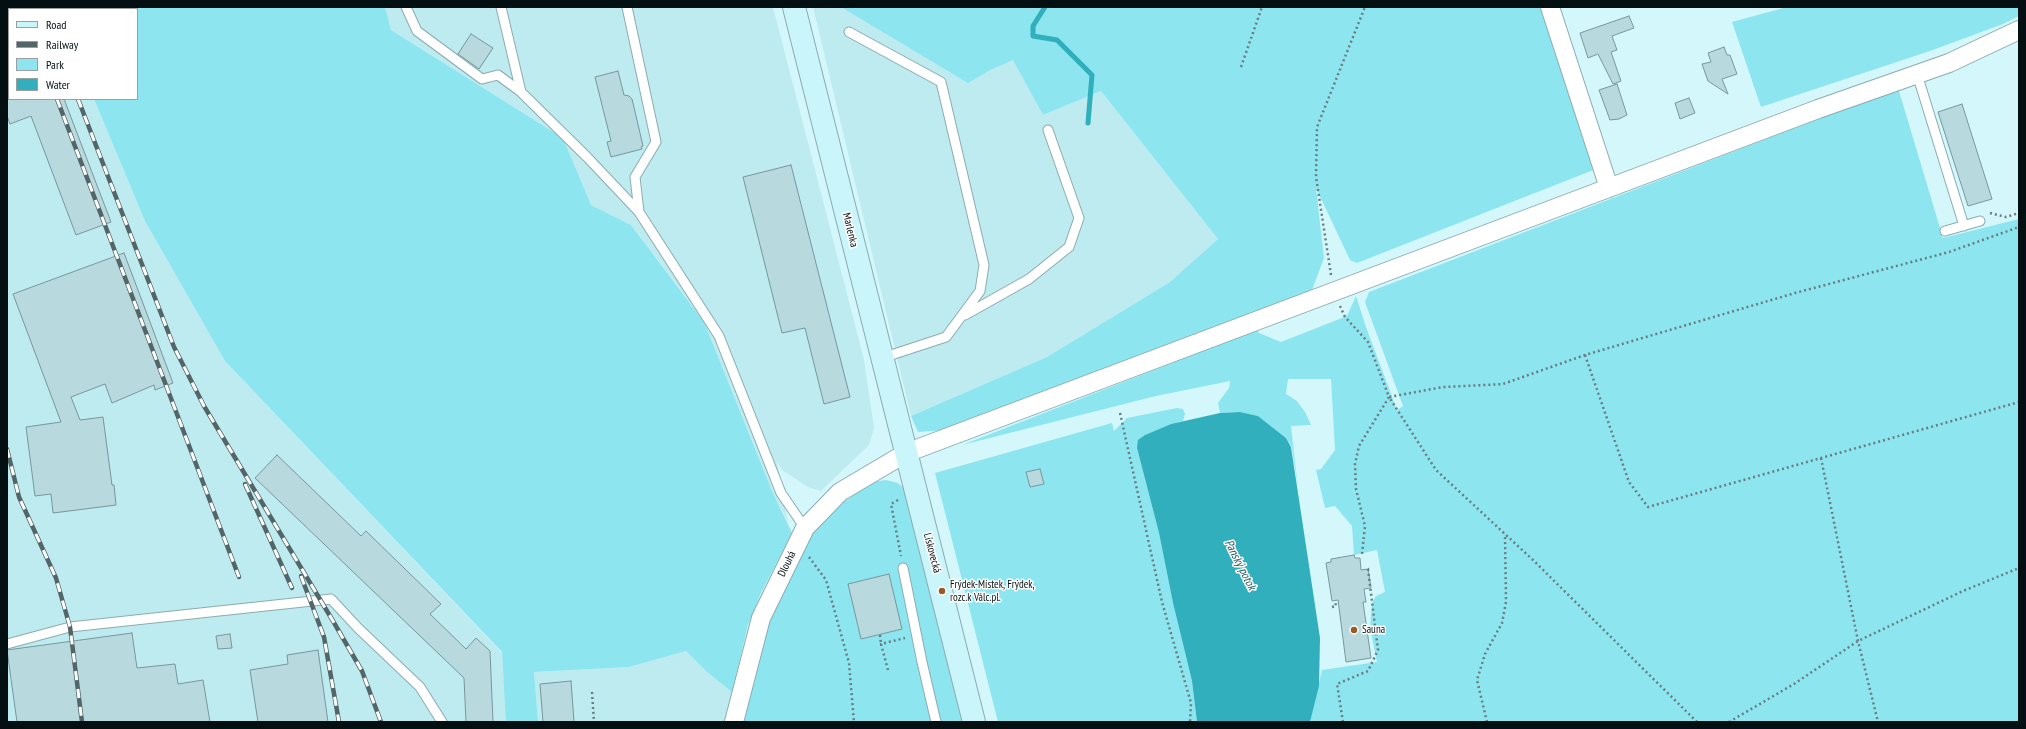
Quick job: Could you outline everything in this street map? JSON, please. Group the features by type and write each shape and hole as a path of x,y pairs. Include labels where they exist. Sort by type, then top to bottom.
{"main road":[{"name":"Marlenka","path":"794,7 906,453"},
{"name":"Lískovecká","path":"906,453 974,722"}],"street":[{"path":"1550,7 1609,188"},
{"name":"Dlouhá","path":"734,722 761,618 801,535 840,492 906,453 1818,109 1949,63 2019,30"}],"lane":[{"path":"406,7 417,30 482,79 498,75 520,92 587,157 638,212 719,336 781,493 801,535"},
{"path":"501,7 520,92"},
{"path":"628,7 656,142 635,177 638,212"},
{"path":"849,32 941,82 984,265 980,291 946,337 882,358"},
{"path":"1917,74 1964,226"},
{"path":"962,317 1029,279 1069,247 1079,218 1048,130"},
{"path":"1945,231 1980,221"},
{"path":"904,568 916,636 936,722"},
{"path":"7,644 70,627 331,599 358,628 420,688 442,722"}],"path":[{"path":"1241,67 1262,7"},
{"path":"1366,7 1317,127 1316,177 1334,292 1345,317 1368,342 1388,397 1436,470 1505,534 1697,722"},
{"path":"1362,554 1365,526 1356,489 1355,464 1358,446 1388,397 1443,387 1504,384 1585,355 1794,293 1948,252 2019,227"},
{"path":"1585,355 1628,482 1648,507 2019,402"},
{"path":"1120,413 1162,602 1191,704 1190,722"},
{"path":"1821,458 1858,640 1878,722"},
{"path":"904,568 891,504 915,491"},
{"path":"1487,722 1477,680 1485,654 1502,623 1506,602 1505,534"},
{"path":"801,535 826,580 849,663 854,722"},
{"path":"1729,722 1794,684 1858,640 1963,591 2019,568"},
{"path":"1343,722 1337,684 1368,671 1378,650 1368,569 1365,570"},
{"path":"1332,607 1336,606 1335,601"},
{"path":"880,635 888,670"},
{"path":"881,644 916,636"},
{"path":"592,692 594,722"}],"shaded area":[{"path":"7,7 56,7 8,8 8,100 94,100 145,221 225,361 502,653 507,722 7,722"},
{"path":"385,7 773,7 864,360 874,428 869,445 821,491 808,487 782,470 777,461 788,523 772,491 703,320 631,225 591,205 563,138 391,30"},
{"path":"813,7 978,7 1013,59 1043,115 1101,91 1218,239 1170,282 1047,357 911,416"},
{"path":"686,651 706,671 732,692 726,722 538,722 534,672 629,667"}],"green space":[{"path":"385,7 391,30 563,138 591,205 631,225 704,322 772,491 792,533 761,593 748,625 732,692 706,671 686,651 629,667 534,672 538,722 506,722 502,652 225,361 145,221 94,100 138,100 138,8 56,8"},
{"path":"841,7 1543,7 1596,169 1357,263 1350,260 1316,188 1324,258 1312,290 947,430 918,432 911,416 1047,357 1170,282 1218,239 1101,91 1043,115 1013,60 990,70 968,83"},
{"path":"1787,7 2019,7 2019,16 2003,24 1930,51 1761,107 1732,22"},
{"path":"1899,91 1943,238 2019,219 2019,722 1310,722 1322,670 1377,662 1370,628 1372,603 1376,596 1385,592 1377,550 1354,555 1352,526 1335,506 1325,508 1316,470 1321,469 1335,450 1331,379 1288,379 1286,394 1297,401 1305,412 1311,425 1291,426 1298,488 1292,447 1286,438 1258,416 1240,412 1220,413 1218,403 1229,388 1230,381 1156,396 962,445 1257,330 1259,333 1281,342 1347,316 1356,296 1397,410 1403,406 1365,302 1369,292 1865,101"},
{"path":"1177,408 1183,409 1185,414 1183,421 1171,424 1145,435 1137,448 1159,533 1173,603 1192,681 1197,722 998,722 935,473 1112,423 1114,431 1127,418"},
{"path":"886,480 898,483 907,491 965,722 742,722 768,616 811,535 844,502 872,482"}],"water":[{"path":"1240,412 1258,416 1286,438 1291,447 1320,638 1319,686 1310,722 1197,722 1192,681 1173,603 1159,533 1137,448 1138,440 1145,435 1171,424 1220,413"}],"building":[{"path":"1629,16 1634,28 1612,36 1617,50 1611,52 1621,81 1613,84 1598,54 1588,58 1580,33"},
{"path":"471,34 493,48 479,69 458,54"},
{"path":"1724,47 1727,55 1730,55 1737,74 1722,79 1728,94 1708,81 1702,64 1711,62 1708,53"},
{"path":"618,71 624,95 629,96 632,99 643,146 641,147 642,149 611,157 607,142 611,141 595,77"},
{"path":"1617,84 1627,115 1619,119 1610,120 1599,90"},
{"path":"1689,98 1695,113 1680,119 1675,103"},
{"path":"7,99 64,100 111,222 76,235 31,116 10,124 7,116"},
{"path":"1962,104 1992,199 1968,206 1938,112"},
{"path":"791,165 850,397 824,404 805,328 782,333 743,177"},
{"path":"124,253 173,383 155,390 154,385 112,403 105,384 71,397 80,420 103,417 116,505 53,513 51,494 35,496 26,427 61,422 13,294"},
{"path":"277,455 361,536 366,531 441,604 430,614 466,649 476,638 490,651 493,722 466,722 464,678 255,478"},
{"path":"1040,469 1044,484 1030,487 1026,472"},
{"path":"1354,555 1355,558 1360,558 1361,570 1368,569 1371,588 1364,589 1366,602 1363,602 1371,658 1346,662 1338,600 1332,601 1326,563 1331,562 1331,559"},
{"path":"889,574 902,629 861,639 848,584"},
{"path":"132,633 137,668 175,664 178,684 203,680 210,722 17,722 7,650"},
{"path":"230,634 232,648 218,649 216,636"},
{"path":"318,650 328,722 258,722 250,670 288,664 287,655"},
{"path":"571,681 574,722 543,722 540,684"}],"waterway":[{"name":"Panský potok","path":"1045,7 1033,26 1033,36 1057,40 1092,75 1088,123"}],"railway":[{"path":"57,100 239,577"},
{"path":"78,100 174,347 204,406 362,671 381,722"},
{"path":"7,449 19,497 56,578 70,627 82,722"},
{"path":"245,484 292,588"},
{"path":"301,576 324,637 339,722"}],"place":[{"name":"Frýdek-Místek, Frýdek, rozc.k Válc.pl.","path":"942,591"},
{"name":"Sauna","path":"1354,630"}]}
